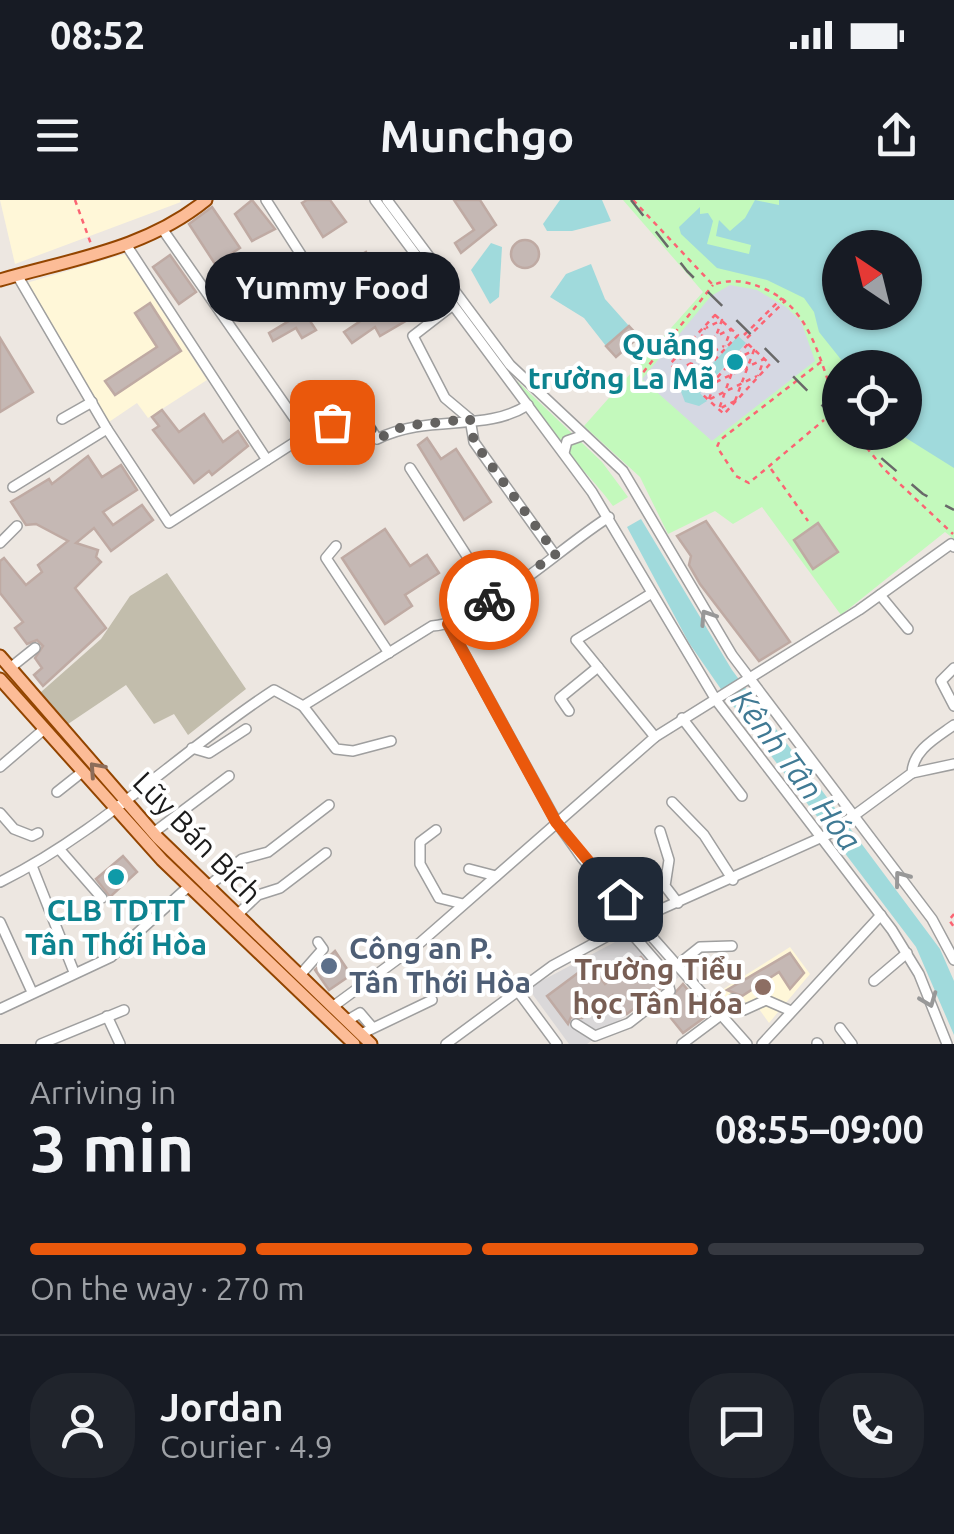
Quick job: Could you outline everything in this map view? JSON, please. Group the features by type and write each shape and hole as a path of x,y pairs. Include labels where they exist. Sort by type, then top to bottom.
{"main road":[{"path":"0,280 127,246 163,230 192,205 206,200"},
{"name":"Lũy Bán Bích","path":"0,656 153,832 365,1038"},
{"name":"Lũy Bán Bích","path":"1,682 114,810 189,886 365,1038"}],"street":[{"path":"266,200 305,261 272,284"},
{"path":"375,200 609,517 652,593 720,698 825,836 907,953 946,1044"},
{"path":"388,200 510,365 632,484 701,609 746,680 932,919 954,960"},
{"path":"163,230 306,435"},
{"path":"127,246 266,460"},
{"path":"17,275 108,430 169,523 306,435 359,409 378,439 404,426 470,419 505,420 528,406"},
{"path":"454,305 413,336 445,398 470,419 474,442 556,554"},
{"path":"62,419 92,402"},
{"path":"13,487 108,430"},
{"path":"564,454 568,441 584,435"},
{"path":"410,468 494,598"},
{"path":"304,706 432,626 448,624 494,598 609,517"},
{"path":"0,543 17,526"},
{"path":"334,1005 464,904 656,737 880,596 951,544 954,547"},
{"path":"336,546 326,558 390,653"},
{"path":"652,593 576,640 656,737"},
{"path":"880,596 908,628"},
{"path":"448,624 556,822 582,858 680,963 748,1044"},
{"path":"10,668 35,648"},
{"path":"569,711 560,698 598,667"},
{"path":"954,668 941,681 954,706"},
{"path":"0,882 60,850 274,690 304,706 336,749 353,751 391,741"},
{"path":"682,718 742,796"},
{"path":"912,773 912,761 925,746 954,725"},
{"path":"192,748 209,753 246,730"},
{"path":"0,768 42,731"},
{"path":"446,1044 552,966 639,920 825,836 912,773 954,764"},
{"path":"57,792 81,773"},
{"path":"153,832 229,776"},
{"path":"672,802 704,834 733,880"},
{"path":"207,887 242,860 268,852 329,805"},
{"path":"0,813 18,832 32,836 38,833"},
{"path":"436,830 420,842 423,873 439,898 464,904"},
{"path":"660,831 669,860 665,886 678,904"},
{"path":"60,850 102,898"},
{"path":"237,915 258,895 280,888 326,853"},
{"path":"32,866 74,972"},
{"path":"469,868 496,876"},
{"path":"0,1010 111,957 189,886"},
{"path":"762,1044 881,915"},
{"path":"0,922 32,992"},
{"path":"576,1024 594,1036 614,1032 670,991 666,972 627,928"},
{"path":"301,974 320,956 323,949 318,942"},
{"path":"680,963 700,948 732,946"},
{"path":"874,981 907,953"},
{"path":"517,990 557,1044"},
{"path":"733,999 744,1010 766,1000 791,1011"},
{"path":"365,1038 432,1000"},
{"path":"41,1044 124,1010"},
{"path":"682,1044 722,1014"},
{"path":"107,1016 120,1044"},
{"path":"840,1028 852,1044"}],"path":[{"path":"74,200 103,255"},
{"path":"633,200 713,285"},
{"path":"637,380 713,285 738,280 783,299 802,317 822,367"},
{"path":"745,337 783,299"},
{"path":"738,334 692,384 670,364 716,314 745,337 764,359"},
{"path":"703,372 722,320"},
{"path":"686,380 704,328"},
{"path":"676,370 682,352 732,329"},
{"path":"676,370 726,346 732,329"},
{"path":"719,409 702,394 748,344"},
{"path":"719,409 737,358 754,350"},
{"path":"736,401 754,350"},
{"path":"714,382 764,359"},
{"path":"719,409 736,401 758,376 764,359"},
{"path":"820,362 720,440 722,457 736,476 748,483 822,422"},
{"path":"709,400 758,376"},
{"path":"709,400 714,382"},
{"path":"868,450 884,470 954,535"},
{"path":"770,468 808,521"},
{"path":"954,914 949,920 954,927"}],"shaded area":[{"path":"0,200 180,200 181,202 15,264"},
{"path":"125,254 207,380 148,418 137,403 106,424 23,284"},
{"name":"Quảng trường La Mã","path":"730,285 757,290 786,307 801,321 815,361 712,441 642,379 711,296"},
{"path":"167,573 246,689 188,735 174,714 154,724 126,685 68,724 41,692 101,639 130,596"},
{"path":"634,932 679,977 587,1044 569,1044 528,988"},
{"name":"Trường Tiểu học Tân Hóa","path":"790,947 810,974 769,1023 754,1002 726,1024 706,1000"}],"green space":[{"path":"623,200 954,200 954,539 945,532 841,615 762,507 733,524 715,511 668,534 640,477 584,426 703,292"},
{"path":"517,381 602,462 628,497 613,506 545,427"}],"water":[{"path":"560,200 602,200 611,221 572,231 547,231 543,224"},
{"path":"755,200 779,205 779,200 954,200 954,468 922,448 922,350 833,350 819,332 814,312 804,298 767,280 717,268 681,234 679,227 700,207 700,214 708,213 713,221 707,244 749,254 751,245 716,236 719,220 730,231 745,218"},
{"path":"491,243 502,247 499,297 490,304 471,270"},
{"path":"591,264 605,299 629,326 606,346 584,318 550,297 566,274"},
{"path":"738,336 746,343 700,393 707,401 699,406 685,402 680,389 684,380 692,386"},
{"name":"Kênh Tân Hóa","path":"641,519 732,670 940,949 954,981 954,1035 916,947 689,643 627,527"}],"building":[{"path":"252,200 275,229 252,241 235,214"},
{"path":"330,200 346,222 323,237 302,203"},
{"path":"454,200 480,200 496,225 461,253 455,243 474,230"},
{"path":"212,207 240,248 215,264 189,224"},
{"path":"525,240 535,244 539,254 535,264 525,268 515,264 511,254 515,244"},
{"path":"366,252 374,266 389,257 421,312 380,336 375,327 352,343 344,332 368,316 340,267"},
{"path":"170,255 196,292 179,304 153,267"},
{"path":"253,269 266,289 277,294 250,312 231,283"},
{"path":"150,303 181,351 115,395 105,381 157,347 135,313"},
{"path":"304,312 316,330 302,338 296,328 273,341 269,333"},
{"path":"629,326 639,337 616,357 606,346"},
{"path":"0,338 33,392 0,412"},
{"path":"162,410 179,432 204,414 223,442 238,431 248,446 212,475 209,471 194,483 153,430 159,426 152,417"},
{"path":"427,438 441,459 456,449 491,502 464,520 418,445"},
{"path":"88,456 102,477 121,465 137,490 103,512 113,525 142,505 153,520 111,551 94,528 76,543 98,550 96,557 101,562 75,588 106,628 43,686 34,675 42,668 35,658 43,646 37,640 27,644 15,628 23,622 0,593 0,561 4,558 26,585 42,572 38,565 68,541 36,524 26,525 11,502 49,479 52,484"},
{"path":"706,521 790,642 759,661 700,584 689,565 691,556 677,536"},
{"path":"818,523 838,552 813,569 794,540"},
{"path":"385,529 410,566 427,555 439,573 405,595 412,606 385,624 342,558"},
{"name":"CLB TDTT Tân Thới Hòa","path":"123,856 137,872 110,897 96,879"},
{"path":"335,951 351,975 329,990 315,970"},
{"path":"790,953 804,973 790,989 779,972 742,996 727,990"},
{"path":"641,957 658,976 661,988 627,1014 613,995 582,1018 571,1017 568,1024 547,996 590,964 605,984"},
{"path":"683,984 708,1015 683,1033 662,1007"}],"railway":[{"path":"631,200 687,271 822,405"},
{"path":"872,450 923,494 954,510"}],"way so far":[{"path":"332,422 359,409 378,439 404,426 470,419 474,442 556,554 528,577 489,600"}],"place":[{"name":"Quảng trường La Mã","path":"735,362"},
{"name":"Yummy Food","path":"332,422"},
{"name":"CLB TDTT Tân Thới Hòa","path":"116,877"},
{"name":"Công an P. Tân Thới Hòa","path":"329,966"},
{"name":"Trường Tiểu học Tân Hóa","path":"763,987"}],"route":[{"path":"489,600 448,624 556,822 582,858 620,899"}]}
